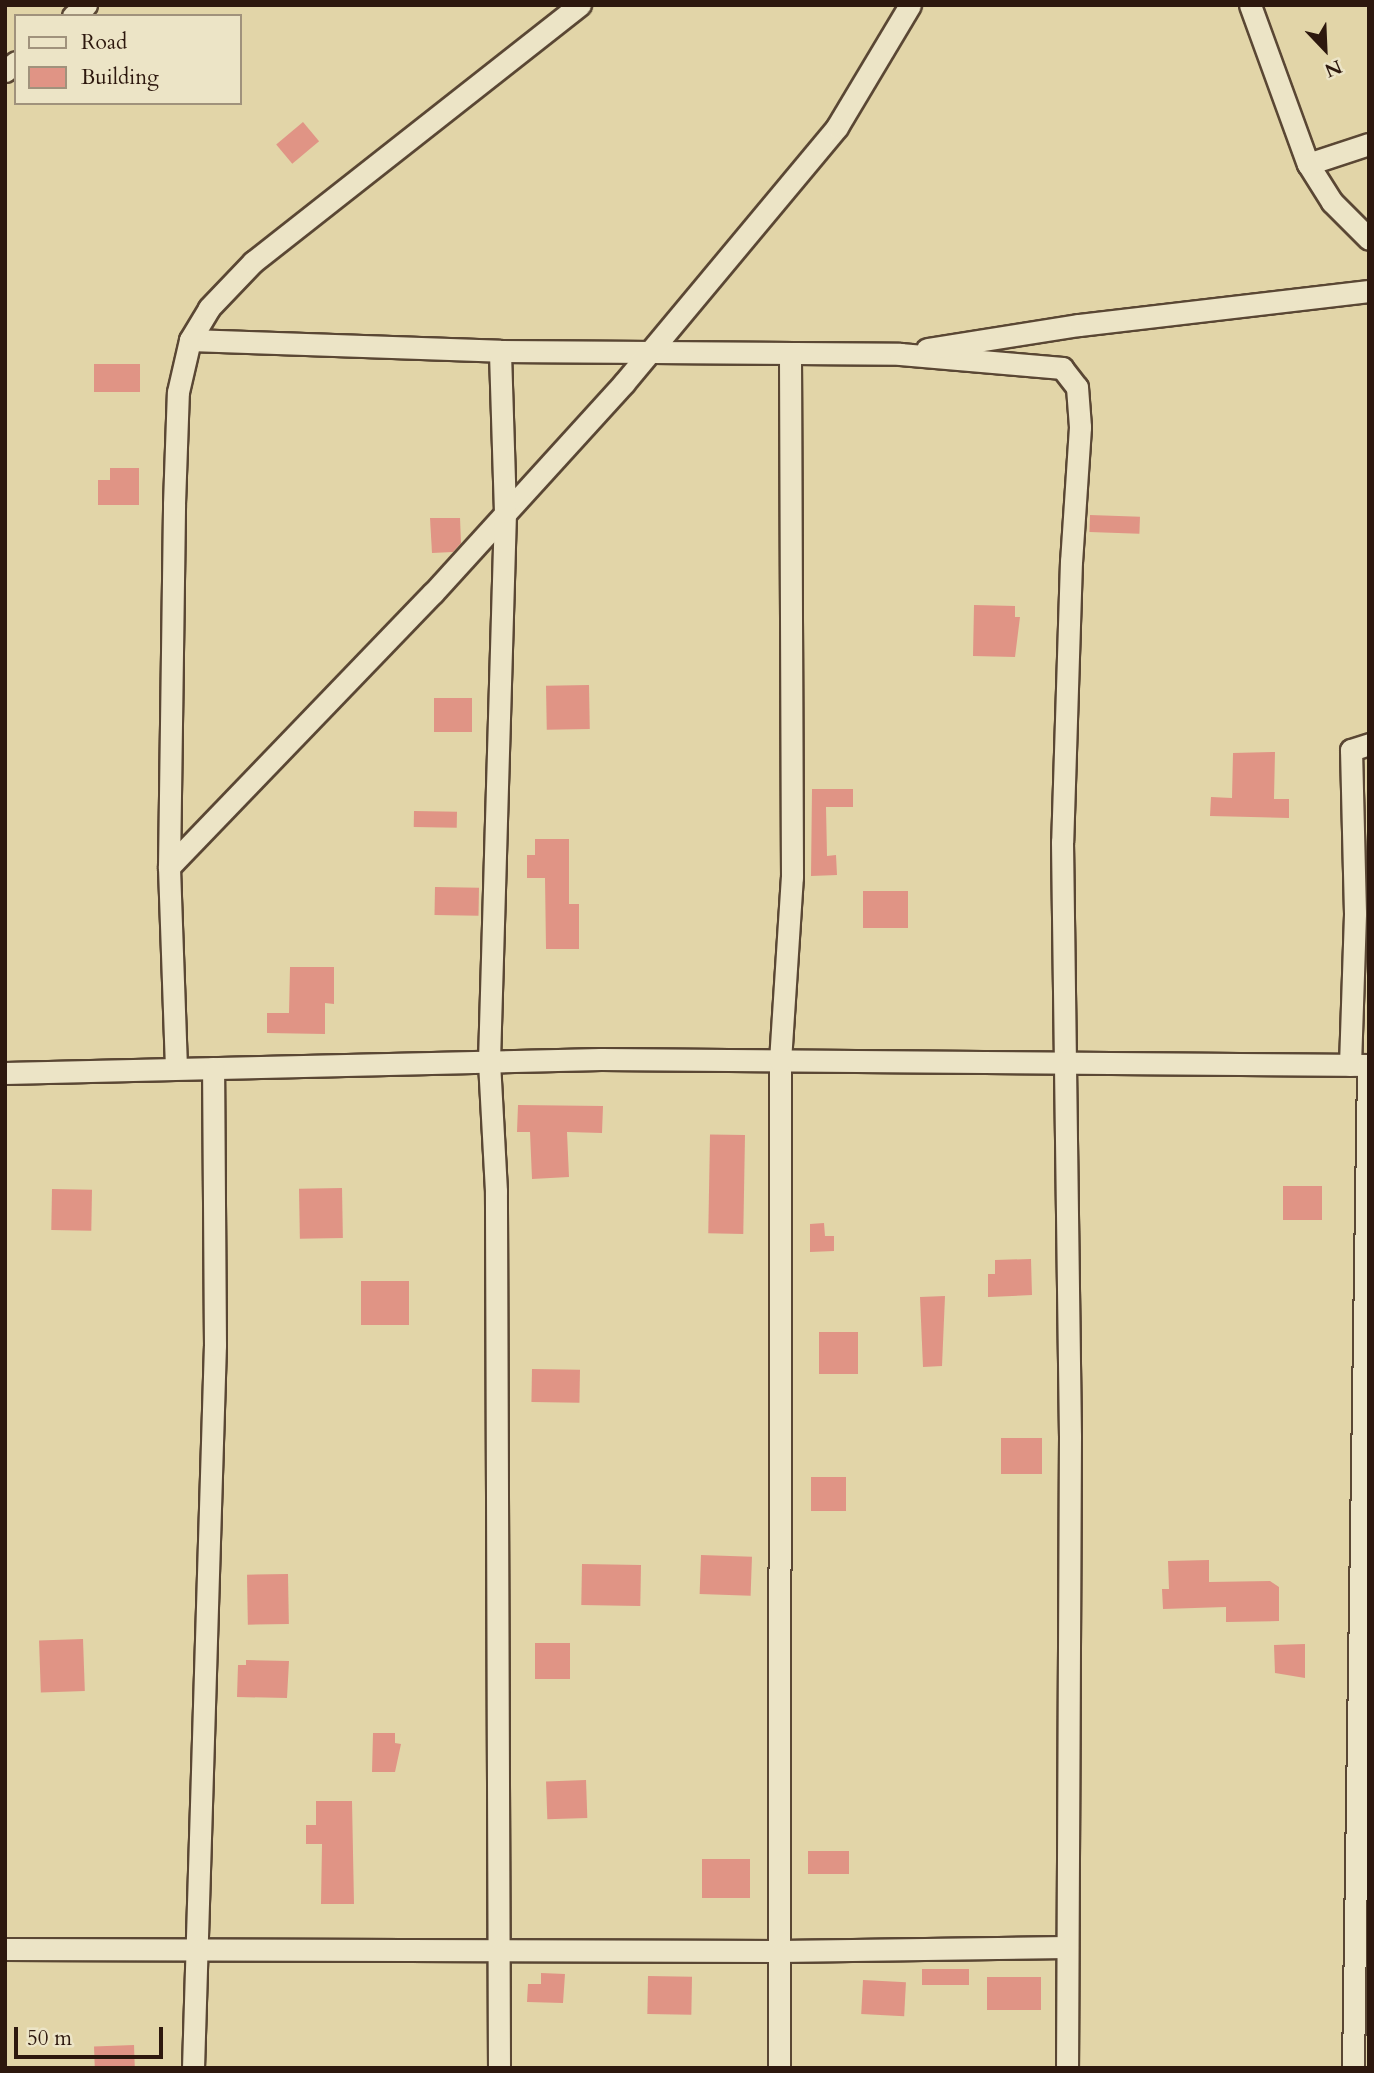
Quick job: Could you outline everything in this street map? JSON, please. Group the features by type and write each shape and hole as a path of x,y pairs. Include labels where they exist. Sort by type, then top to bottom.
{"street":[{"path":"176,1069 169,867 177,434 178,393 190,340 209,308 253,262 580,5"},
{"path":"169,867 505,512 650,352 837,127 910,5"},
{"path":"1250,5 1307,164 1332,202 1369,239"},
{"path":"1307,164 1369,144"},
{"path":"901,354 1079,325 1369,291"},
{"path":"190,340 500,351 901,354 1062,368 1077,387 1080,427 1071,561 1062,842 1069,1061 1067,2068"},
{"path":"499,2068 496,1205 489,1061 505,512 500,351"},
{"path":"779,2068 780,1061 792,877 790,353"},
{"path":"1353,2068 1364,1944 1362,1065 1354,913 1351,750 1369,744"},
{"path":"5,1073 489,1061 1069,1061 1362,1065"},
{"path":"193,2068 215,1345 213,1068"},
{"path":"5,1949 779,1951 1067,1947"}],"building":[{"path":"303,122 319,141 292,164 276,144"},
{"path":"94,364 140,364 140,392 94,392"},
{"path":"110,468 139,468 139,505 98,505 98,480 110,480"},
{"path":"1090,515 1140,517 1139,534 1089,532"},
{"path":"430,518 460,518 461,543 453,552 432,553"},
{"path":"974,605 1015,606 1015,617 1020,617 1015,657 973,656"},
{"path":"589,685 590,729 547,730 546,686"},
{"path":"434,698 472,698 472,732 434,732"},
{"path":"1275,752 1274,799 1289,799 1289,818 1210,816 1211,797 1232,798 1233,753"},
{"path":"812,789 853,789 853,807 826,807 827,856 836,855 837,875 811,876"},
{"path":"414,811 457,812 457,828 414,827"},
{"path":"535,839 569,839 569,904 579,904 579,949 546,949 545,878 527,878 527,855 535,855"},
{"path":"435,887 479,888 479,916 435,915"},
{"path":"863,891 908,891 908,928 863,928"},
{"path":"290,967 334,967 334,1004 325,1003 325,1034 267,1033 267,1013 289,1013"},
{"path":"518,1105 603,1106 602,1133 567,1132 569,1177 532,1179 530,1132 517,1132"},
{"path":"710,1134 745,1135 743,1234 708,1233"},
{"path":"1283,1186 1322,1186 1322,1220 1283,1220"},
{"path":"342,1188 343,1238 300,1239 299,1189"},
{"path":"52,1189 92,1190 91,1231 51,1230"},
{"path":"824,1223 825,1236 834,1236 834,1251 810,1252 810,1224"},
{"path":"1031,1259 1032,1295 988,1297 988,1274 995,1274 995,1260"},
{"path":"361,1281 409,1281 409,1325 361,1325"},
{"path":"945,1296 942,1366 923,1367 920,1297"},
{"path":"819,1332 858,1332 858,1374 819,1374"},
{"path":"532,1369 580,1370 579,1403 531,1402"},
{"path":"1001,1438 1042,1438 1042,1474 1001,1474"},
{"path":"811,1477 846,1477 846,1511 811,1511"},
{"path":"701,1555 752,1557 751,1596 700,1594"},
{"path":"1209,1560 1209,1582 1270,1581 1279,1587 1279,1621 1226,1622 1226,1607 1163,1609 1162,1589 1169,1589 1168,1561"},
{"path":"582,1564 641,1565 640,1606 581,1605"},
{"path":"288,1574 289,1624 248,1625 247,1575"},
{"path":"83,1639 85,1691 41,1693 39,1641"},
{"path":"535,1643 570,1643 570,1679 535,1679"},
{"path":"1305,1644 1305,1678 1275,1673 1274,1645"},
{"path":"246,1660 289,1661 287,1698 237,1697 238,1665 246,1665"},
{"path":"373,1733 395,1733 395,1743 401,1744 395,1772 372,1772"},
{"path":"586,1780 587,1818 547,1819 546,1781"},
{"path":"316,1801 352,1801 354,1904 321,1904 322,1844 306,1844 306,1825 316,1825"},
{"path":"808,1851 849,1851 849,1874 808,1874"},
{"path":"702,1859 750,1859 750,1898 702,1898"},
{"path":"922,1969 969,1969 969,1985 922,1985"},
{"path":"541,1973 565,1974 563,2003 527,2002 528,1984 541,1984"},
{"path":"648,1976 692,1977 691,2015 647,2014"},
{"path":"987,1977 1041,1977 1041,2010 987,2010"},
{"path":"863,1980 906,1982 904,2016 861,2014"},
{"path":"134,2045 135,2068 95,2068 94,2046"}]}
